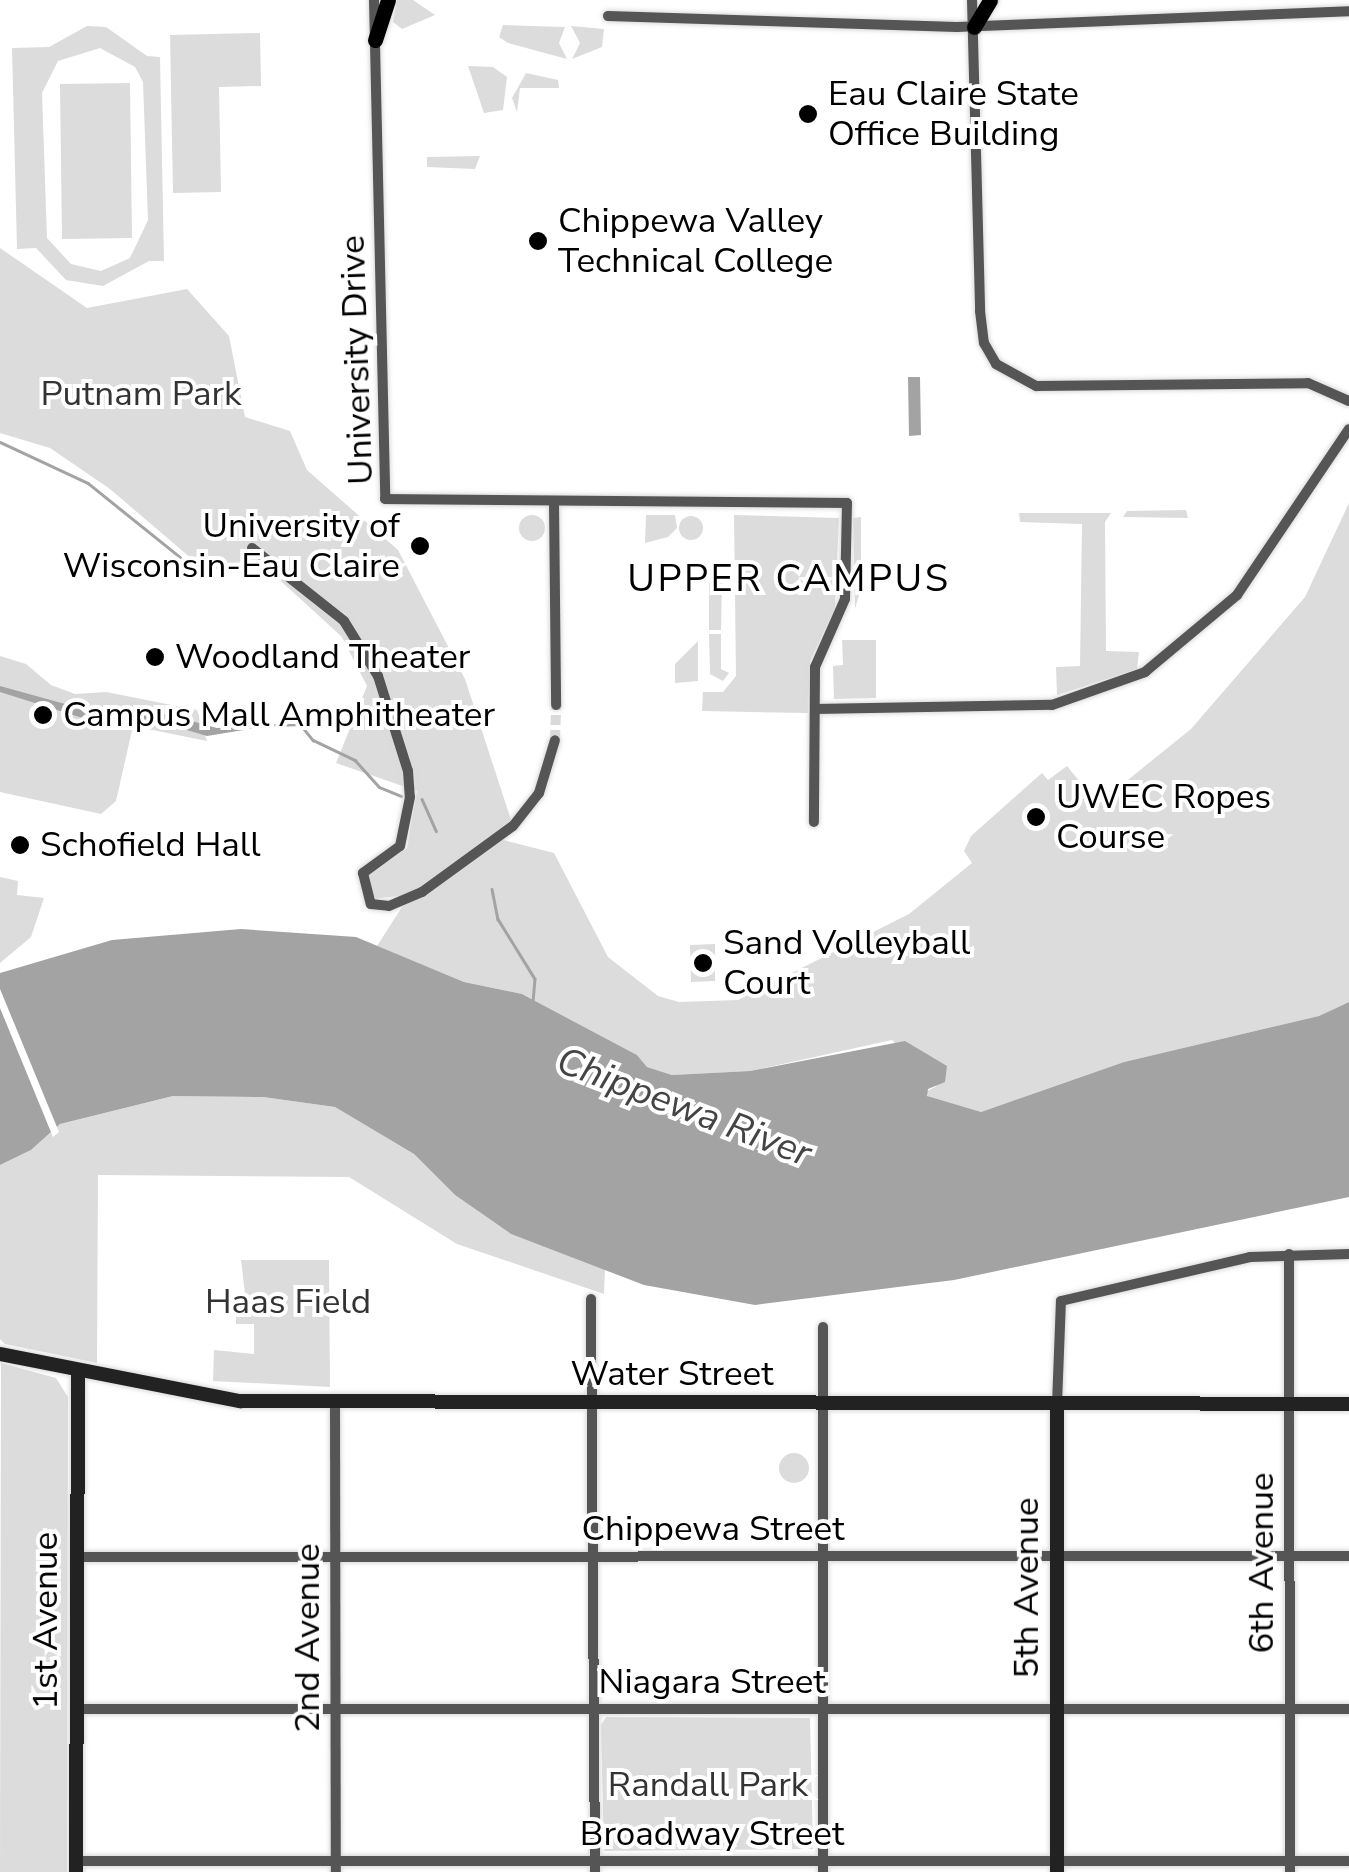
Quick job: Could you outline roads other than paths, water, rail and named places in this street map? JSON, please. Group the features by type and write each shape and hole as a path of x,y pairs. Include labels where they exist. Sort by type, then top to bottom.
{"main road":[{"path":"376,40 388,0"},
{"path":"974,27 990,0"},
{"name":"Water Street","path":"1,1354 240,1401 1349,1404"},
{"name":"1st Avenue","path":"76,1866 78,1371"},
{"name":"5th Avenue","path":"1057,1404 1057,1866"}],"street":[{"name":"University Drive","path":"374,0 385,499 847,503 844,599 815,667 815,709"},
{"path":"972,0 980,311 984,343 996,364 1036,386 1308,383 1349,400"},
{"path":"608,16 974,27 1349,11"},
{"path":"814,822 815,709 1052,704 1145,672 1237,595 1349,429"},
{"path":"554,502 556,705"},
{"path":"252,548 344,621 372,659 383,690 410,797 400,846 368,867 362,888 368,902 389,906 451,876 492,844 539,792 555,740"},
{"path":"1288,1254 1349,1254"},
{"name":"5th Avenue","path":"1057,1404 1058,1305 1250,1257 1288,1254"},
{"name":"6th Avenue","path":"1288,1254 1290,1867"},
{"path":"592,1299 595,1867"},
{"path":"823,1327 824,1867"},
{"name":"2nd Avenue","path":"335,1403 336,1867"},
{"name":"Chippewa Street","path":"77,1556 1349,1556"},
{"name":"Niagara Street","path":"76,1709 1349,1708"},
{"name":"Broadway Street","path":"76,1866 1290,1867 1349,1861"}],"water":[{"path":"908,377 920,377 921,435 909,436"},
{"path":"0,686 94,712 166,714 217,728 274,725 207,736 163,723 95,722 0,692"},
{"name":"Chippewa River","path":"241,929 356,937 464,982 522,994 637,1055 647,1067 672,1075 750,1071 905,1041 947,1066 945,1082 928,1089 927,1096 981,1112 1124,1062 1319,1016 1349,1002 1349,1197 954,1280 755,1305 644,1285 511,1234 455,1195 414,1154 335,1107 263,1097 173,1096 60,1124 31,1150 0,1165 0,973 112,940"}],"waterway":[{"path":"0,442 88,483 180,557"},
{"path":"275,725 300,724 313,740 355,760 379,787 401,796"},
{"path":"422,799 436,831"},
{"path":"492,889 498,919 535,979 533,1000"}],"tunnel":[{"path":"555,740 556,705"}],"place":[{"name":"Eau Claire State Office Building","path":"808,114"},
{"name":"Chippewa Valley Technical College","path":"538,241"},
{"name":"University of Wisconsin-Eau Claire","path":"420,546"},
{"name":"Woodland Theater","path":"155,657"},
{"name":"Campus Mall Amphitheater","path":"43,715"},
{"name":"UWEC Ropes Course","path":"1036,817"},
{"name":"Schofield Hall","path":"20,845"},
{"name":"Sand Volleyball Court","path":"703,963"}],"district":[{"name":"UPPER CAMPUS","path":"789,579"}],"park label":[{"name":"Putnam Park","path":"141,394"},
{"name":"Haas Field","path":"288,1302"},
{"name":"Randall Park","path":"708,1785"}]}
